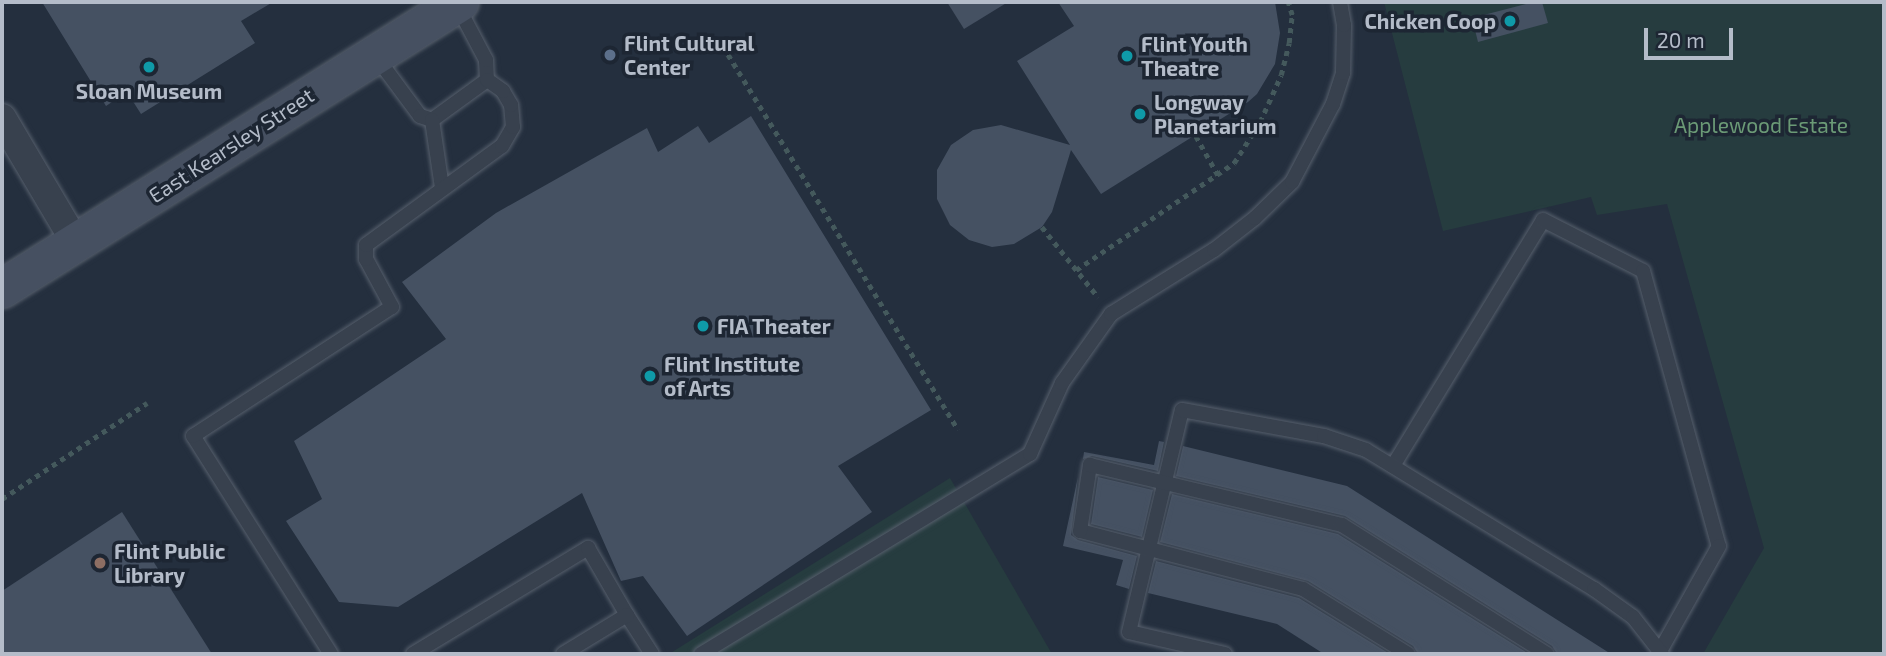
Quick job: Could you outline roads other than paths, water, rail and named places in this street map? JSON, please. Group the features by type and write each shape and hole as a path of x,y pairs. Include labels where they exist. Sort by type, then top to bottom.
{"street":[{"name":"East Kearsley Street","path":"2,289 458,3"},
{"path":"2,118 76,243"}],"lane":[{"path":"701,654 1030,454 1062,383 1111,314 1214,250 1255,218 1292,182 1334,104 1343,73 1344,25 1340,2"},
{"path":"458,3 486,61 486,80"},
{"path":"374,54 420,116 432,120"},
{"path":"432,120 486,80"},
{"path":"331,654 193,436 391,307 366,259 366,245 502,146 513,127 511,105 503,91 486,80"},
{"path":"432,120 442,188"},
{"path":"1225,654 1129,632 1182,411 1324,436 1366,450 1633,617 1661,653 1719,546 1643,271 1543,220 1393,466"},
{"path":"1408,654 1303,589 1080,531 1090,465 1342,525 1546,654"},
{"path":"413,654 589,548 652,654"},
{"path":"564,654 627,615"}],"place":[{"name":"Chicken Coop","path":"1510,21"},
{"name":"Flint Cultural Center","path":"610,55"},
{"name":"Flint Youth Theatre","path":"1127,56"},
{"name":"Sloan Museum","path":"149,67"},
{"name":"Longway Planetarium","path":"1140,114"},
{"name":"FIA Theater","path":"703,326"},
{"name":"Flint Institute of Arts","path":"650,376"},
{"name":"Flint Public Library","path":"100,563"}],"park label":[{"name":"Applewood Estate","path":"1761,125"}]}
